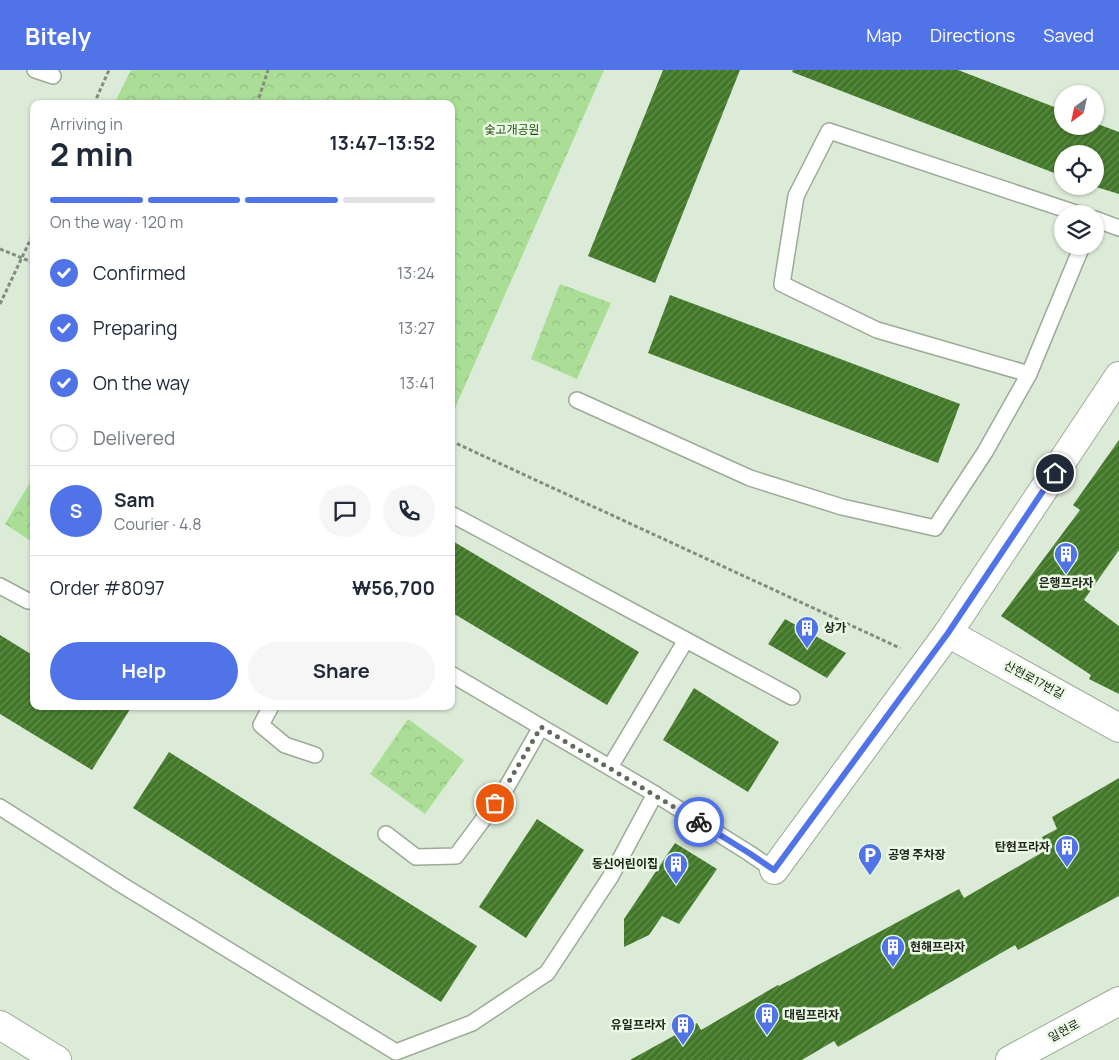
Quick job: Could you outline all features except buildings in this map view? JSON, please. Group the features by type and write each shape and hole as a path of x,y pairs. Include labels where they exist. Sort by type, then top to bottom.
{"street":[{"path":"774,870 948,633 1119,376"},
{"name":"산현로17번길","path":"948,633 1119,728"},
{"name":"일현로","path":"1010,1060 1119,1001"},
{"path":"0,1024 57,1060"}],"lane":[{"path":"35,70 53,76"},
{"path":"1029,374 877,330 782,284 796,196 828,131 1054,206"},
{"path":"1104,222 1119,228"},
{"path":"577,400 750,478 842,507 935,528 985,452 1029,374 1078,255"},
{"path":"455,516 792,696"},
{"path":"0,586 30,601"},
{"path":"610,767 686,640"},
{"path":"455,676 655,794 774,870"},
{"path":"269,710 261,725 285,745 315,755"},
{"path":"386,834 416,857 456,856 504,790 541,727"},
{"path":"0,807 396,1052 472,1023 547,974 611,876 655,794"}],"path":[{"path":"96,100 109,70"},
{"path":"258,100 268,70"},
{"path":"0,304 30,241"},
{"path":"0,249 30,261"},
{"path":"455,443 903,649"}],"green space":[{"name":"숯고개공원","path":"131,70 604,70 455,408 455,100 116,100"},
{"path":"560,284 611,303 577,379 531,359"},
{"path":"30,483 30,540 5,524"},
{"path":"408,719 464,760 425,814 370,774"}],"way so far":[{"path":"495,803 541,727 699,822"}],"place":[{"name":"은행프라자","path":"1066,575"},
{"name":"상가","path":"807,649"},
{"name":"탄현프라자","path":"1067,868"},
{"name":"공영 주차장","path":"870,876"},
{"name":"동신어린이집","path":"676,885"},
{"name":"현해프라자","path":"893,968"},
{"name":"대림프라자","path":"767,1036"},
{"name":"유일프라자","path":"683,1046"}],"route":[{"path":"699,822 774,870 948,633 1055,473"}]}
